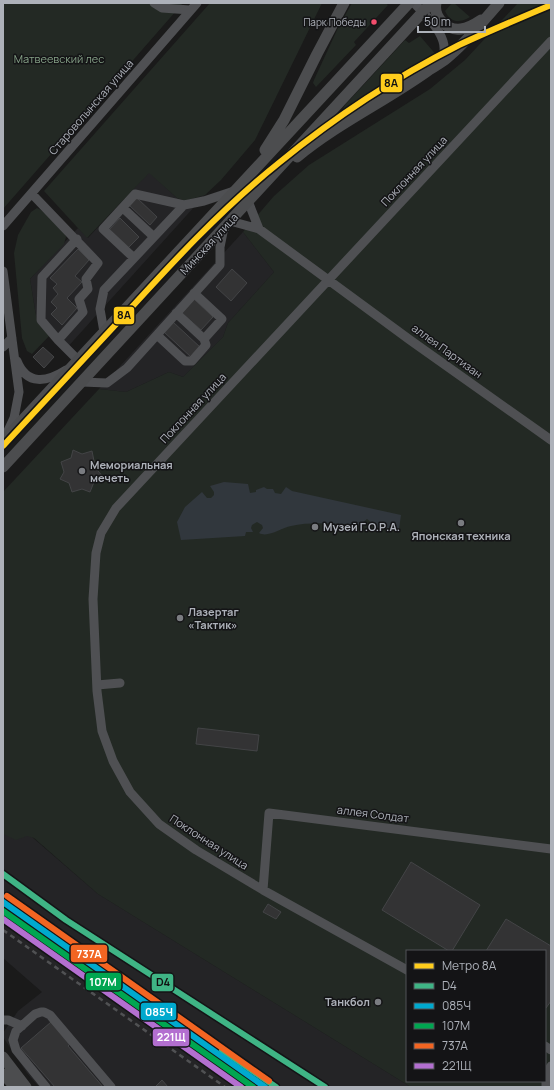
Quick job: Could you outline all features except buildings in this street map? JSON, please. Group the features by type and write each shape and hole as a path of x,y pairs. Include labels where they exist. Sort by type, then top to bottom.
{"main road":[{"path":"252,172 284,120 344,3"},
{"name":"Минская улица","path":"3,440 409,3"},
{"name":"Минская улица","path":"3,467 431,3"},
{"path":"436,3 437,13 440,19 443,24 450,28 462,29 470,26 491,12"},
{"path":"265,182 349,119 416,80 455,52 499,3"},
{"path":"3,1057 26,1087"},
{"path":"3,1074 15,1087"}],"street":[{"path":"154,3 162,8 190,10"},
{"name":"Староволынская улица","path":"3,226 197,3"},
{"path":"414,3 438,31 444,46 444,56 437,65"},
{"name":"Поклонная улица","path":"406,969 263,890 196,850 159,824 130,792 113,762 102,731 97,685 93,599 96,553 101,533 116,508 551,42"},
{"path":"134,258 103,229 135,194 184,205 204,201 234,191"},
{"path":"32,194 77,239 98,263 86,279 88,289 79,299 83,312 58,340"},
{"path":"248,201 259,229"},
{"path":"104,332 100,309 104,290 184,205"},
{"path":"123,208 154,237"},
{"path":"82,382 107,383 127,368 220,265 220,247 227,224 259,229"},
{"name":"аллея Партизан","path":"259,229 551,440"},
{"path":"15,356 20,368 26,375 40,380 55,376 75,363 41,320 42,277 77,239"},
{"path":"3,271 19,392 14,418 3,440"},
{"path":"194,293 222,319 204,339"},
{"path":"157,334 185,361 192,361 206,345 204,339 176,313"},
{"path":"3,347 12,338"},
{"path":"97,685 120,684"},
{"name":"аллея Солдат","path":"263,890 269,813 551,849"},
{"path":"46,1087 16,1050 14,1045 14,1035 38,1012 47,1013 111,1087"},
{"path":"3,1020 8,1020 22,1026"},
{"path":"549,1087 546,1086 546,1073 551,1066"}],"shaded area":[{"path":"149,172 177,198 185,201 205,195 64,351 37,322 30,279 78,228 88,238"},
{"path":"243,232 274,272 228,323 223,337 183,377 169,372 126,392 99,389"},
{"path":"224,482 248,484 250,493 256,492 256,490 264,487 267,489 273,489 275,493 281,494 286,487 292,491 401,515 399,529 378,528 367,519 360,525 325,523 299,524 270,534 263,534 259,533 263,528 262,525 257,522 252,525 251,528 253,532 246,532 245,536 181,540 177,522 185,507 202,492 207,498 211,498 214,495 214,492 210,486"},
{"path":"3,812 98,894 411,1087 39,1087 27,1073 3,1037 3,1033 18,1011 42,992 3,958"}],"green space":[{"name":"Матвеевский лес","path":"3,3 183,3 3,209"},
{"path":"210,3 322,3 255,140 221,180 205,195 185,201 177,198 149,173 87,238 44,191"},
{"path":"352,3 385,3 388,5 354,42 356,45 316,87 313,83 314,80 338,28"},
{"path":"452,3 454,3 470,17 462,21 455,21 449,18 445,11"},
{"path":"518,3 551,3 551,1087 411,1087 98,894 34,838 27,836 16,840 3,834 3,492 99,389 126,392 169,372 183,377 223,337 228,323 274,272 243,232 274,196 309,165 430,89 465,60"},
{"path":"420,36 438,57 405,80 351,111 345,112 343,109 345,105 405,40 409,43"},
{"path":"37,208 65,233 66,237 64,244 30,279 37,322 50,335 32,354 27,351 22,338 14,253 18,235 31,212"}],"railway":[{"path":"3,930 225,1087"}],"metro line":[{"name":"8А","path":"3,446 197,238 258,180 301,145 366,99 435,57 551,5"}],"transit line":[{"name":"D4","path":"3,874 66,920 325,1087"},
{"name":"737А","path":"7,896 269,1081"},
{"name":"085Ч","path":"3,902 265,1087"},
{"name":"107М","path":"3,911 253,1087"},
{"name":"221Щ","path":"3,919 241,1087"},
{"name":"D4","path":"222,1050 276,1087"}],"place":[{"name":"Парк Победы","path":"374,22"},
{"name":"Мемориальная мечеть","path":"82,471"},
{"name":"Японская техника","path":"461,523"},
{"name":"Музей Г.О.Р.А.","path":"315,527"},
{"name":"Лазертаг «Тактик»","path":"180,618"},
{"name":"Танкбол","path":"378,1002"}]}
